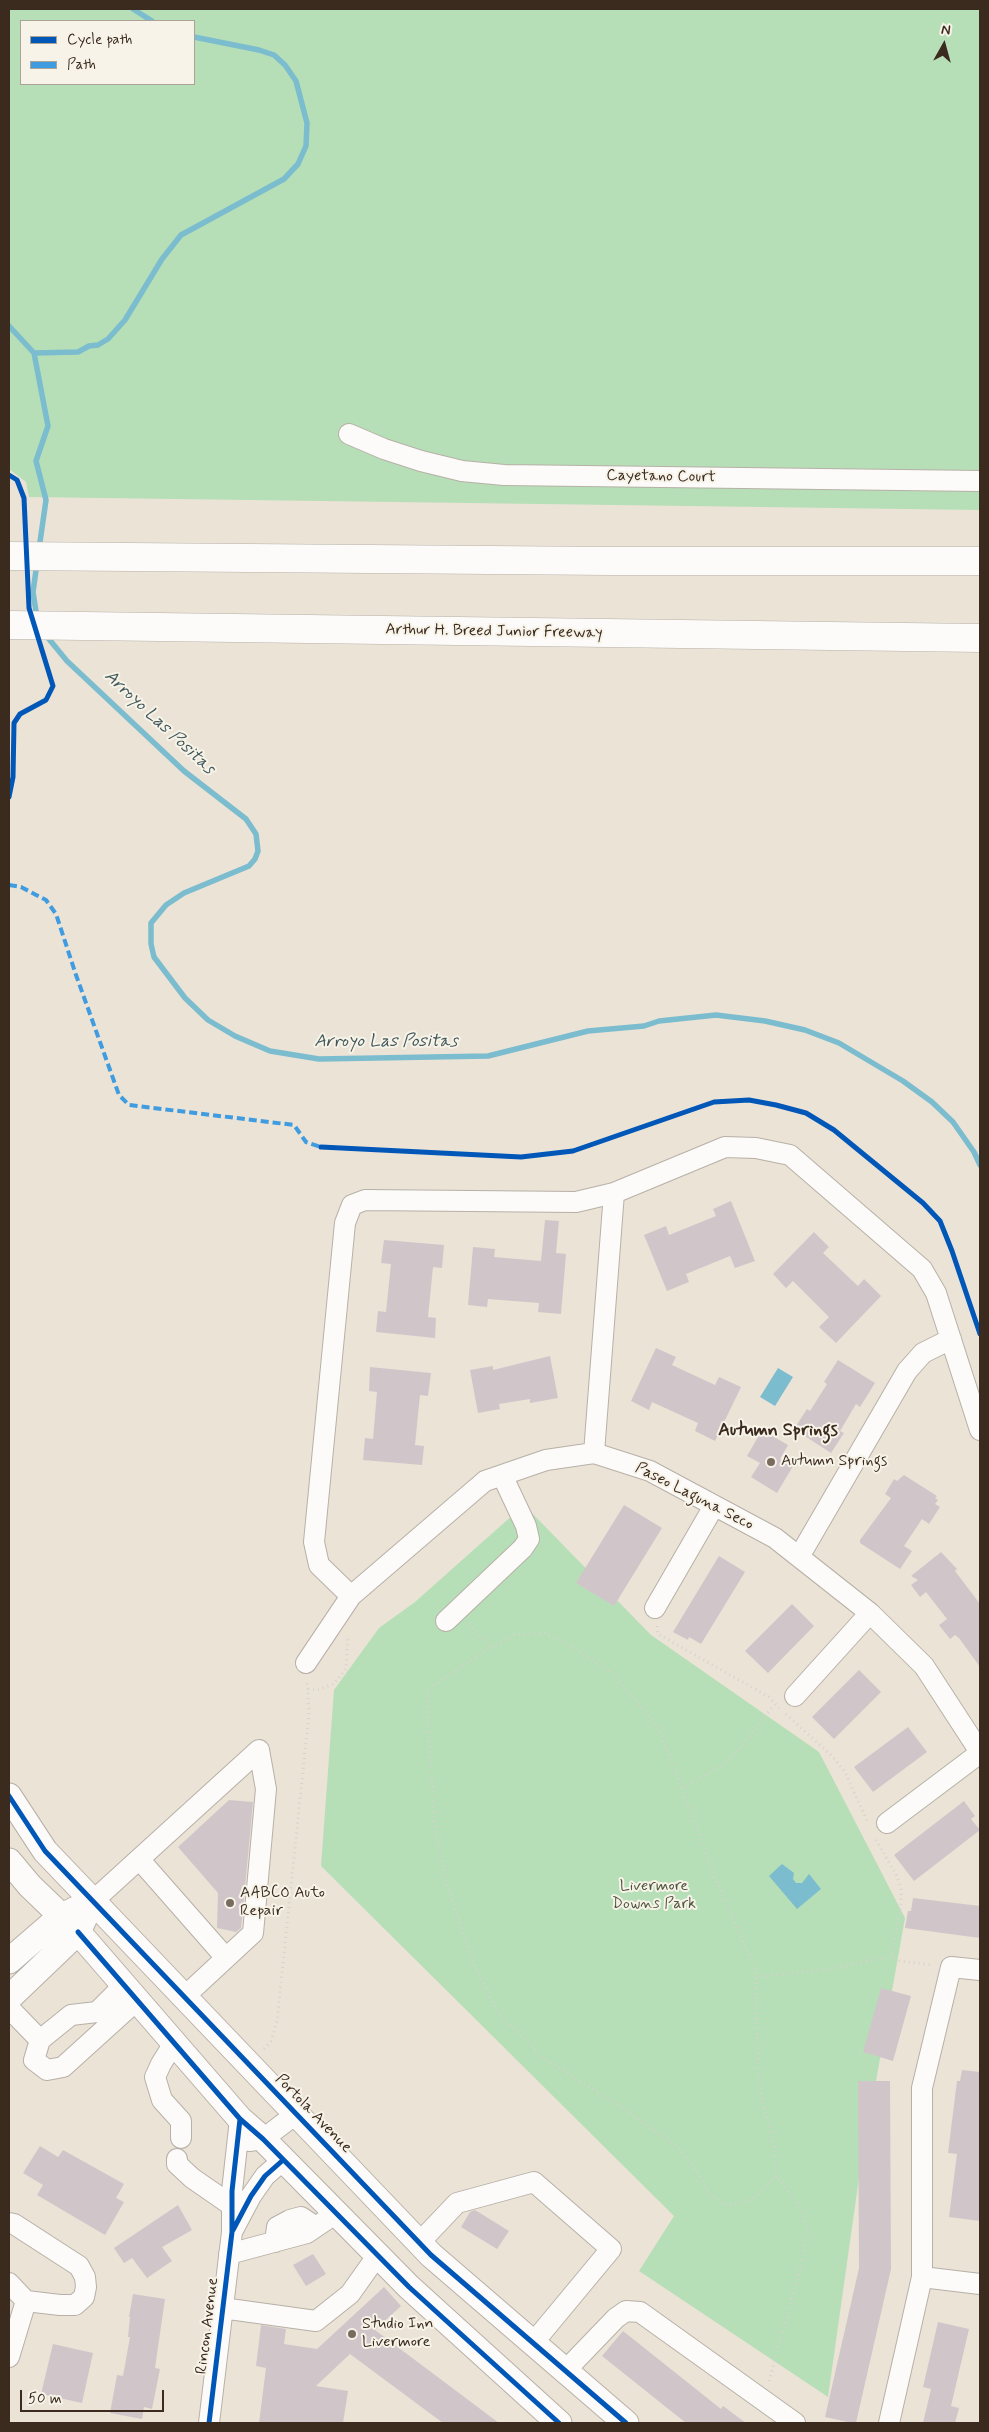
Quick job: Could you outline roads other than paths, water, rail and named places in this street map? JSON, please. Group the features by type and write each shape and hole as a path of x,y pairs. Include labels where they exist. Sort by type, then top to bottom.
{"highway":[{"path":"9,556 980,562"},
{"name":"Arthur H. Breed Junior Freeway","path":"11,625 980,638"}],"main road":[{"name":"Portola Avenue","path":"9,1796 45,1851 419,2243 626,2423"},
{"path":"9,1861 69,1924 174,2043 239,2131 263,2139 275,2167 325,2221 377,2256 559,2423"},
{"path":"9,1998 69,1924 93,1901"},
{"path":"9,1961 69,1924"}],"street":[{"name":"Cayetano Court","path":"349,434 384,449 422,461 462,471 504,475 980,481"},
{"path":"351,1596 319,1565 314,1542 345,1223 352,1205 365,1200 576,1202 614,1193 725,1147 756,1148 790,1155 922,1269 936,1293 980,1430"},
{"path":"594,1453 614,1193"},
{"path":"799,1557 907,1371 923,1353 951,1339"},
{"name":"Paseo Laguna Seco","path":"306,1663 351,1596 485,1481 546,1460 594,1453 650,1472 775,1538 870,1613 924,1666 980,1752"},
{"path":"451,1616 529,1539 526,1526 502,1475"},
{"path":"655,1608 714,1506"},
{"path":"795,1696 870,1613"},
{"path":"93,1901 259,1750 266,1789 253,1934 184,1997"},
{"path":"877,1828 980,1752"},
{"path":"138,1859 226,1958"},
{"path":"889,2423 922,2277 922,2088 951,1967 980,1970"},
{"path":"131,1993 63,2067 47,2070 34,2060 40,2040 71,2015 97,2012 131,1993"},
{"path":"9,2008 40,2040"},
{"path":"174,2043 155,2077 162,2100 181,2121 181,2138"},
{"path":"263,2139 296,2114"},
{"name":"Rincon Avenue","path":"209,2423 232,2232 232,2205 239,2131"},
{"path":"177,2159 177,2164 192,2178 232,2205"},
{"name":"Rincon Avenue","path":"232,2232 251,2196 275,2167"},
{"path":"419,2243 457,2203 534,2182 611,2250 533,2343"},
{"path":"229,2254 308,2233 325,2221"},
{"path":"9,2223 14,2224 79,2266 85,2277 84,2297 75,2305 26,2301 9,2283"},
{"path":"222,2308 316,2321 350,2294 377,2256"},
{"path":"922,2277 980,2284"},
{"path":"9,2357 26,2301"},
{"path":"565,2371 616,2318 626,2311 640,2312 795,2423"}],"water":[{"path":"778,1368 793,1377 775,1406 760,1397"},
{"path":"782,1864 794,1873 793,1879 796,1883 802,1883 809,1874 821,1889 797,1909 769,1876"}],"waterway":[{"path":"133,9 150,20"},
{"path":"34,353 78,352 89,346 98,345 108,339 125,320 162,259 181,235 284,179 298,164 306,146 307,123 296,81 285,65 274,55 259,50 195,37"},
{"name":"Arroyo Las Positas","path":"9,326 34,353 48,426 36,461 46,500 39,549"},
{"name":"Arroyo Las Positas","path":"37,563 33,592 37,618"},
{"name":"Arroyo Las Positas","path":"44,633 67,661 184,771 246,819 256,834 258,851 255,859 249,866 184,893 166,905 151,923 151,944 154,957 185,998 208,1020 235,1036 270,1051 319,1059 488,1056 588,1031 644,1026 659,1021 716,1015 765,1021 805,1030 839,1043 903,1081 932,1102 953,1122 974,1152 980,1165"}],"place":[{"name":"Autumn Springs","path":"771,1462"},
{"name":"AABCO Auto Repair","path":"230,1903"},
{"name":"Studio Inn Livermore","path":"352,2334"}],"district":[{"name":"Autumn Springs","path":"778,1431"}],"park label":[{"name":"Livermore Downs Park","path":"654,1896"}]}
